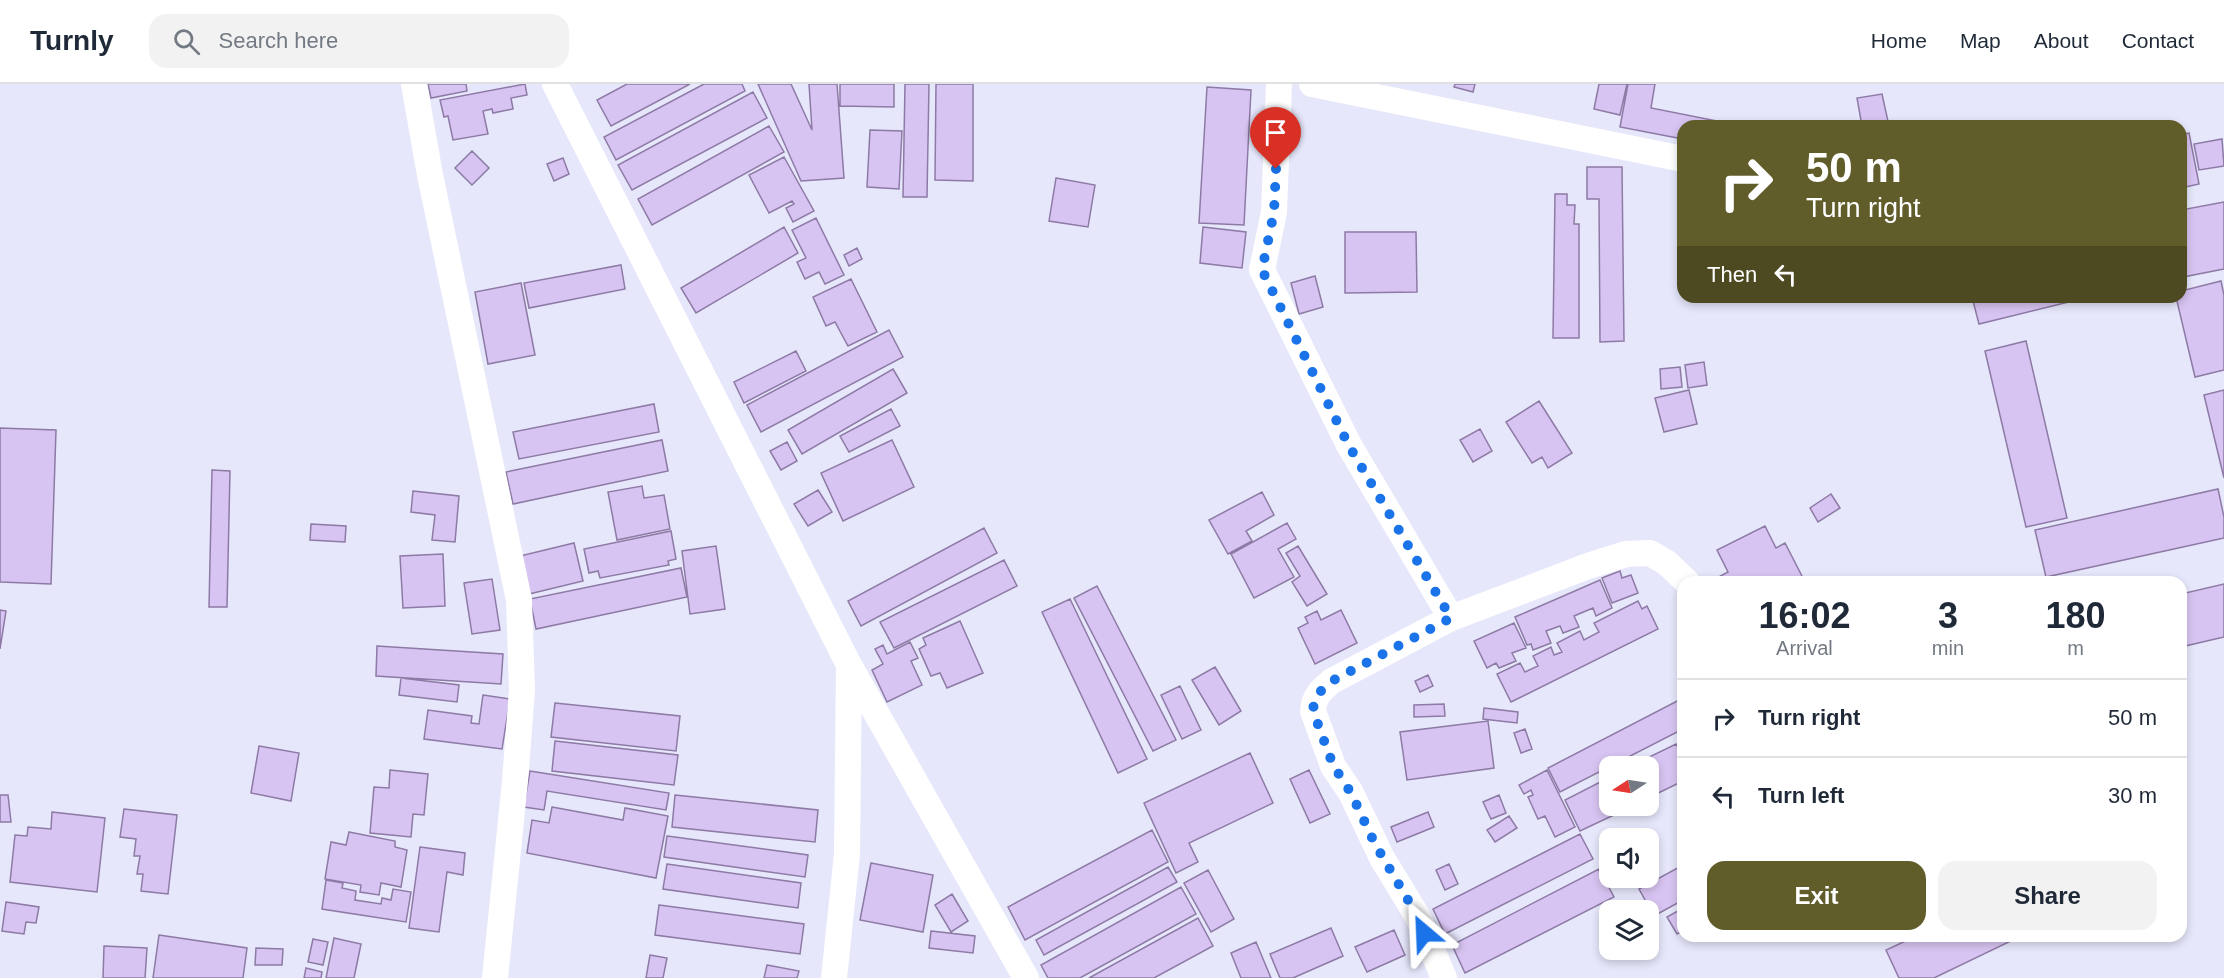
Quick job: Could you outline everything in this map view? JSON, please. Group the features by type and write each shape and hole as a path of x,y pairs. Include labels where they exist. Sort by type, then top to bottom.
{"street":[{"path":"414,84 430,175 519,600 522,690 495,978"},
{"path":"555,84 849,665 1026,978"},
{"path":"1279,84 1274,212 1262,270 1349,446 1451,618"},
{"path":"1312,84 1677,158"},
{"path":"1444,978 1418,917 1382,858 1351,793 1333,765 1313,711 1319,692 1332,681 1451,618 1588,566 1626,554 1650,553 1667,563 1681,576"},
{"path":"834,978 847,854 849,665"}],"building":[{"path":"428,84 466,84 467,91 431,98"},
{"path":"525,84 527,95 511,98 513,109 493,113 492,109 483,111 488,134 453,140 448,116 444,117 440,100"},
{"path":"627,84 690,84 611,126 597,100"},
{"path":"704,84 742,84 745,91 616,160 604,137"},
{"path":"758,84 791,84 812,130 809,84 837,84 844,178 801,181"},
{"path":"840,84 894,84 894,107 840,106"},
{"path":"905,84 929,84 927,197 903,197"},
{"path":"936,84 973,84 973,181 935,180"},
{"path":"1455,84 1475,84 1473,92 1454,87"},
{"path":"1599,84 1627,84 1620,115 1594,109"},
{"path":"1628,84 1655,84 1651,108 1712,120 1677,120 1677,138 1620,127"},
{"path":"1207,87 1251,90 1244,225 1199,223"},
{"path":"753,92 767,118 632,190 618,165"},
{"path":"1882,94 1888,120 1861,120 1857,98"},
{"path":"769,126 784,152 652,225 638,199"},
{"path":"870,130 902,131 899,189 867,187"},
{"path":"2189,133 2199,184 2187,187 2187,134"},
{"path":"2222,139 2224,166 2199,170 2194,144"},
{"path":"472,151 489,168 472,185 455,168"},
{"path":"784,157 814,211 793,222 786,208 794,204 792,201 769,213 749,175"},
{"path":"563,158 569,174 554,181 547,164"},
{"path":"1587,167 1622,167 1624,341 1600,342 1599,199 1587,199"},
{"path":"1056,178 1095,185 1088,227 1049,221"},
{"path":"1555,194 1567,194 1567,205 1575,205 1574,224 1579,224 1579,338 1553,338"},
{"path":"2224,202 2224,269 2187,276 2187,209"},
{"path":"816,218 844,275 825,284 819,272 805,279 797,262 806,258 792,230"},
{"path":"784,227 798,253 696,313 681,288"},
{"path":"1203,227 1246,232 1242,268 1200,263"},
{"path":"1345,232 1416,232 1417,292 1345,293"},
{"path":"857,248 862,259 849,266 844,255"},
{"path":"621,265 625,289 529,308 524,283"},
{"path":"1315,276 1323,307 1299,314 1291,283"},
{"path":"851,279 877,332 848,346 835,322 826,326 813,297"},
{"path":"2221,281 2224,295 2224,370 2195,377 2177,303 2187,303 2187,290"},
{"path":"521,283 535,355 488,364 475,292"},
{"path":"1974,303 2065,303 1979,324"},
{"path":"889,330 903,357 761,432 747,405"},
{"path":"2026,341 2067,518 2026,527 1985,351"},
{"path":"796,351 806,371 744,403 734,382"},
{"path":"1704,362 1707,385 1688,388 1685,365"},
{"path":"1680,367 1682,387 1661,389 1660,369"},
{"path":"893,369 907,393 802,454 788,430"},
{"path":"1689,390 1697,424 1664,432 1655,398"},
{"path":"2224,390 2224,478 2204,395"},
{"path":"1539,401 1572,453 1548,468 1542,457 1532,463 1506,422"},
{"path":"654,404 659,432 519,459 513,432"},
{"path":"891,409 900,426 849,452 840,436"},
{"path":"0,428 56,430 51,584 0,582"},
{"path":"1480,429 1492,451 1473,462 1460,440"},
{"path":"662,440 668,471 513,504 506,472"},
{"path":"892,440 914,487 843,521 821,473"},
{"path":"787,442 797,461 781,470 770,451"},
{"path":"212,470 230,471 227,607 209,607"},
{"path":"642,486 644,498 664,495 670,529 617,540 608,492"},
{"path":"2218,489 2224,517 2224,538 2051,576 2046,576 2035,530"},
{"path":"818,490 832,512 808,526 794,504"},
{"path":"413,491 459,496 455,542 432,540 435,515 411,512"},
{"path":"1262,492 1274,515 1246,531 1252,541 1228,554 1209,520"},
{"path":"1831,494 1840,508 1818,522 1810,508"},
{"path":"1287,523 1296,539 1278,549 1294,577 1254,598 1231,554"},
{"path":"311,524 346,526 345,542 310,540"},
{"path":"1765,526 1776,548 1785,543 1802,576 1721,576 1728,572 1717,550"},
{"path":"984,528 997,553 861,626 848,601"},
{"path":"671,531 676,559 668,561 669,565 600,578 598,571 589,573 584,549"},
{"path":"574,543 583,581 529,594 520,556"},
{"path":"716,546 725,609 690,614 682,551"},
{"path":"1298,546 1327,594 1307,606 1292,582 1300,576 1286,553"},
{"path":"443,554 445,606 403,608 400,556"},
{"path":"1004,560 1017,586 894,648 880,622"},
{"path":"681,568 687,597 536,629 530,599"},
{"path":"1620,571 1622,578 1631,575 1638,593 1612,603 1602,578"},
{"path":"492,579 500,630 472,634 464,583"},
{"path":"1600,580 1612,608 1596,616 1593,608 1574,616 1579,627 1563,633 1560,626 1546,631 1551,643 1533,650 1531,644 1527,645 1515,617"},
{"path":"2224,584 2224,637 2187,646 2187,593"},
{"path":"1097,586 1176,740 1153,751 1074,598"},
{"path":"1070,599 1147,759 1118,773 1042,612"},
{"path":"1638,601 1642,609 1647,606 1658,629 1511,702 1497,674 1520,663 1525,672 1538,666 1533,656 1551,647 1554,655 1562,652 1557,643 1580,631 1584,640 1599,632 1594,623"},
{"path":"0,610 6,611 0,649"},
{"path":"1341,610 1357,643 1315,664 1298,628 1308,623 1305,617 1317,611 1321,620"},
{"path":"960,621 983,673 947,688 940,673 931,676 919,649 926,645 923,638"},
{"path":"1514,623 1526,648 1512,653 1516,661 1499,668 1496,663 1487,668 1474,641"},
{"path":"910,642 918,658 911,661 922,685 887,702 872,670 883,664 875,649 883,645 887,654"},
{"path":"377,646 503,654 501,684 376,676"},
{"path":"1215,667 1241,711 1219,725 1192,680"},
{"path":"1428,675 1433,686 1420,692 1415,681"},
{"path":"401,678 459,685 457,702 399,695"},
{"path":"1180,686 1201,730 1182,739 1161,695"},
{"path":"483,695 510,699 502,749 424,739 428,710 472,716 471,723 479,724"},
{"path":"1677,701 1677,732 1630,756 1599,756 1599,772 1560,792 1548,768"},
{"path":"555,703 680,716 676,751 551,737"},
{"path":"1444,704 1445,716 1414,717 1414,705"},
{"path":"1484,708 1518,712 1517,723 1483,719"},
{"path":"1488,721 1494,768 1407,780 1400,732"},
{"path":"1525,729 1532,749 1521,753 1514,733"},
{"path":"555,741 678,755 674,785 552,771"},
{"path":"1676,744 1677,746 1677,784 1659,793 1659,756 1651,756"},
{"path":"259,746 299,753 291,801 251,793"},
{"path":"1250,753 1273,803 1189,843 1198,862 1176,873 1144,803"},
{"path":"390,770 428,774 424,815 413,814 411,837 370,833 374,787 389,788"},
{"path":"1309,770 1330,814 1310,823 1290,779"},
{"path":"1547,770 1575,827 1555,837 1545,816 1538,819 1528,797 1533,795 1531,790 1524,794 1519,785"},
{"path":"530,771 669,793 666,810 547,791 544,810 524,807"},
{"path":"1599,783 1599,816 1612,816 1580,831 1565,800"},
{"path":"0,795 8,795 11,822 0,822"},
{"path":"675,795 818,810 815,842 672,827"},
{"path":"1499,795 1506,813 1491,819 1483,802"},
{"path":"552,807 623,820 625,808 668,816 656,878 527,853 532,820 549,823"},
{"path":"124,809 177,815 168,894 141,891 143,874 137,874 140,856 134,856 136,839 120,837"},
{"path":"52,812 105,818 97,892 10,882 15,835 27,836 28,827 51,829"},
{"path":"1428,812 1434,827 1397,842 1391,827"},
{"path":"1509,816 1517,828 1495,842 1487,830"},
{"path":"1152,830 1168,862 1025,940 1008,907"},
{"path":"349,832 395,841 395,847 407,850 401,887 381,883 379,895 360,892 361,885 325,879 331,842 346,845"},
{"path":"1580,834 1593,859 1445,934 1433,909"},
{"path":"667,836 808,855 805,877 664,857"},
{"path":"420,847 465,853 463,875 447,872 439,932 409,928"},
{"path":"871,863 933,875 923,932 860,920"},
{"path":"667,864 801,883 798,908 663,889"},
{"path":"1449,864 1458,884 1445,890 1436,870"},
{"path":"1168,867 1177,882 1044,955 1036,940"},
{"path":"1677,868 1677,903 1659,913 1659,900 1645,900 1639,889 1659,888 1659,878"},
{"path":"1599,869 1599,888 1609,888 1614,897 1599,900 1599,905 1465,973 1452,945"},
{"path":"1208,870 1234,919 1211,932 1184,883"},
{"path":"326,880 343,883 342,888 356,891 355,900 381,904 382,898 391,900 393,889 411,892 406,922 322,909"},
{"path":"1181,887 1196,914 1080,978 1048,978 1041,965"},
{"path":"952,894 968,921 951,932 935,905"},
{"path":"6,902 39,907 36,923 26,922 24,934 2,931"},
{"path":"659,905 804,924 800,954 655,935"},
{"path":"1677,911 1677,934 1667,917"},
{"path":"1198,918 1213,946 1154,978 1089,978"},
{"path":"1331,928 1343,956 1293,978 1280,978 1270,954"},
{"path":"1394,930 1405,955 1367,972 1355,947"},
{"path":"931,931 975,936 973,953 929,948"},
{"path":"159,935 247,948 243,978 153,978"},
{"path":"334,938 361,944 354,978 326,978"},
{"path":"313,939 328,942 323,965 308,962"},
{"path":"1256,942 1271,978 1241,978 1231,953"},
{"path":"1903,942 2009,942 1934,978 1899,978 1886,950"},
{"path":"104,946 147,948 145,978 103,978"},
{"path":"256,948 283,949 282,965 255,965"},
{"path":"650,955 667,958 663,978 646,978"},
{"path":"767,965 799,971 797,978 764,978"},
{"path":"306,968 322,972 321,978 304,978"}],"route":[{"path":"1276,169 1274,212 1262,270 1349,446 1451,618 1332,681 1319,692 1313,711 1333,765 1351,793 1382,858 1418,917 1424,933"}]}
